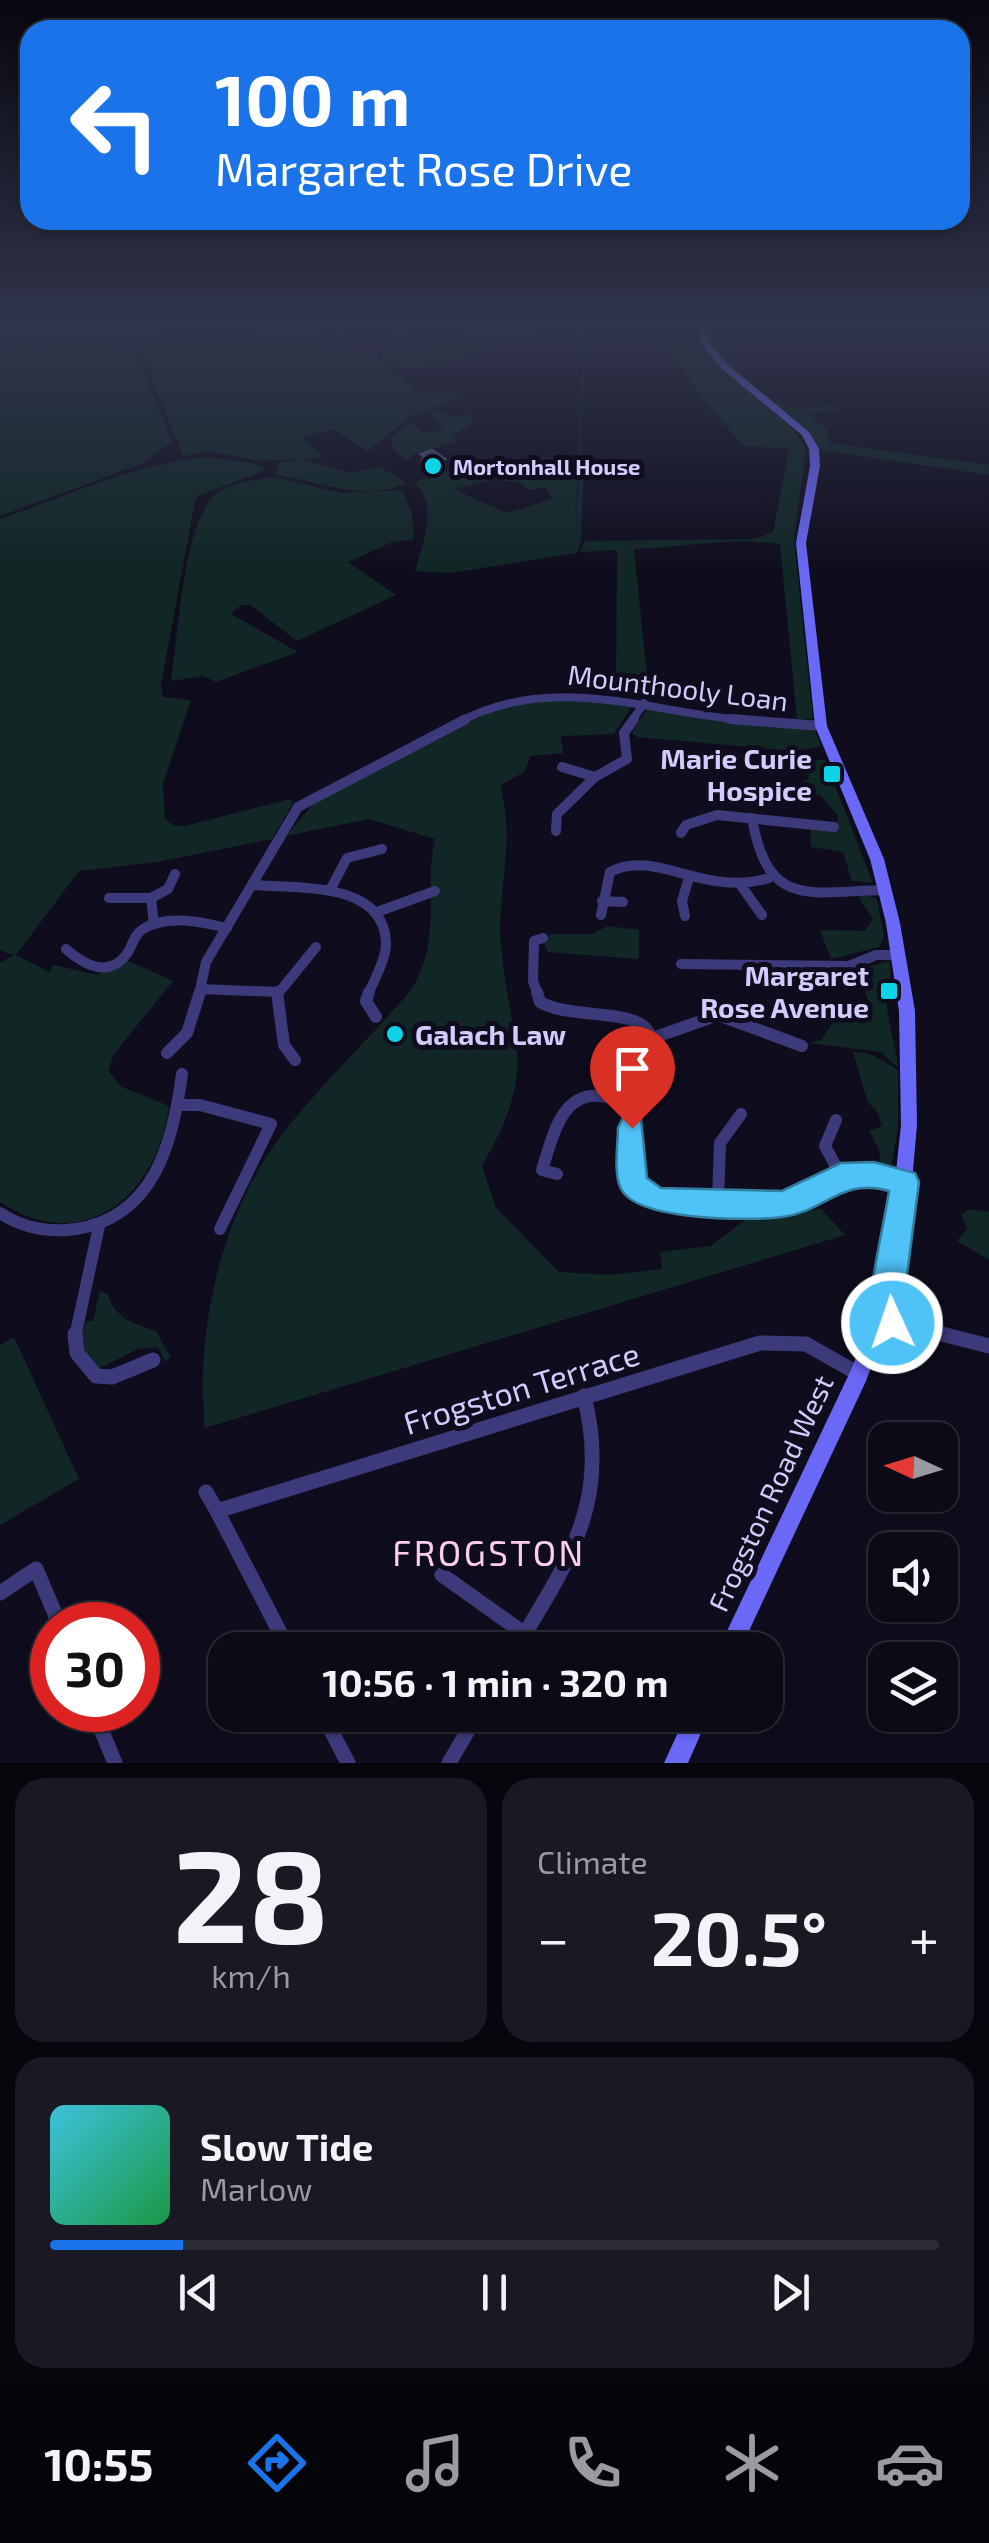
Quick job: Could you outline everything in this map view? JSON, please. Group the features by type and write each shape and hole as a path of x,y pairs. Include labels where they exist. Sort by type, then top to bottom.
{"main road":[{"path":"775,408 806,434 814,450 816,466 801,543"},
{"name":"Frogston Road West","path":"737,1632 859,1374 880,1318 892,1275 905,1182 908,1067 900,955 886,890 820,726 801,543"},
{"path":"676,1763 690,1732"}],"street":[{"name":"Mounthooly Loan","path":"167,1053 187,1033 206,962 255,885 298,806 482,710 510,700 550,694 644,703 740,720 820,726"},
{"path":"556,832 552,812 596,777 627,759 624,731 644,703"},
{"path":"562,767 596,777"},
{"path":"609,770 618,778"},
{"path":"680,826 710,816 826,823"},
{"path":"752,818 756,847 769,878 794,890 886,890"},
{"path":"330,890 347,858 382,849"},
{"path":"602,915 610,872 624,863 648,863 688,881 742,888 769,878"},
{"path":"110,898 152,898 168,889 175,874"},
{"path":"687,912 688,881"},
{"path":"255,885 350,894 378,912 387,944 366,1002 376,1017"},
{"path":"742,888 747,907 762,915"},
{"path":"378,912 435,891"},
{"path":"152,898 154,924"},
{"path":"602,901 623,902"},
{"path":"66,949 86,966 104,968 126,954 136,932 154,924 196,922 227,928"},
{"path":"543,938 534,941 533,981 540,1002 564,1014 620,1015 637,1022 650,1039 649,1065 622,1102"},
{"path":"295,1060 284,1045 277,992 316,947"},
{"path":"681,964 849,966 876,956 900,955"},
{"path":"200,989 277,992"},
{"path":"650,1039 714,1015 762,1030 778,1041 802,1046"},
{"path":"0,1213 35,1229 99,1226 129,1210 156,1180 174,1133 182,1074"},
{"path":"557,1174 542,1170 567,1104 578,1096 593,1094 622,1102 630,1113 633,1184 641,1194 656,1200 782,1204 810,1196 841,1176 874,1174 905,1182"},
{"path":"179,1105 200,1105 271,1124 220,1229"},
{"path":"718,1200 722,1131 741,1114"},
{"path":"836,1120 825,1146 841,1176"},
{"path":"99,1226 99,1260 76,1327 76,1350 96,1376 112,1377 152,1360"},
{"path":"880,1318 989,1346"},
{"name":"Frogston Terrace","path":"217,1511 584,1396 779,1340 806,1344 859,1374"},
{"path":"525,1632 590,1514 596,1453 584,1396"},
{"path":"206,1492 280,1632"},
{"path":"0,1593 36,1569 50,1602"},
{"path":"442,1575 521,1632"},
{"path":"102,1732 116,1763"},
{"path":"332,1732 348,1763"},
{"path":"449,1763 467,1732"}],"green space":[{"path":"0,408 159,408 172,442 141,464 0,516"},
{"path":"164,408 432,408 411,416 367,452 334,429 302,437 323,456 319,458 258,461 209,451 183,456"},
{"path":"710,408 769,408 793,429 806,449 794,540 813,719 797,719 780,544 726,542 634,549 649,697 616,694 617,550 580,552 585,541 755,539 773,532 789,449 744,446"},
{"path":"774,408 845,409 807,413 828,431 830,443 989,465 989,475 814,449 810,439"},
{"path":"436,411 454,417 472,414 474,421 452,436 457,441 412,455 408,461 394,451 391,437 411,422 424,433 440,430 444,424 429,414"},
{"path":"568,456 584,462 581,541 577,553 450,573 415,571 427,513 422,492 414,482 485,460 518,481 511,461","holes":["495,479 520,483 529,490 546,487 552,499 506,513 454,489"]},
{"path":"208,457 257,464 266,470 198,496 195,501 161,685 163,697 191,700 163,784 165,819 174,826 185,826 290,799 293,803 272,839 157,862 79,871 16,955 49,972 54,965 97,975 128,961 173,981 114,1054 108,1071 122,1087 169,1106 150,1166 133,1190 112,1208 88,1219 61,1223 31,1218 0,1202 0,963 14,955 0,950 0,519 128,473"},
{"path":"302,459 349,473 379,467 407,483 389,489 356,491 274,475 280,462"},
{"path":"274,477 341,493 402,490 412,512 414,539 390,543 348,562 396,595 297,641 250,605 241,605 231,614 298,652 216,682 203,676 171,681 189,556 204,511 214,496 227,488"},
{"path":"549,698 633,704 614,734 561,736 563,753 531,756 524,772 501,785 506,838 501,945 517,1056 511,1103 482,1166 496,1208 559,1272 610,1275 662,1269 660,1252 711,1246 745,1220 821,1209 845,1235 205,1428 208,1317 239,1208 275,1144 324,1084 412,989 430,932 435,839 369,819 286,836 319,797 494,710"},
{"path":"648,707 765,727 814,728 821,746 795,751 637,737 632,733"},
{"path":"801,759 825,760 873,883 852,881 843,852 811,847 810,828 836,830 838,816 820,795 799,792 796,784 809,779"},
{"path":"862,894 877,899 884,937 879,947 831,959 820,930 865,931 873,919 859,898"},
{"path":"608,926 639,930 639,959 548,952 544,943 550,934 592,934"},
{"path":"889,961 888,1012 898,1067 881,1052 809,1043 821,1040 834,1021 831,1013 869,1002 857,970"},
{"path":"853,1052 868,1053 871,1058 871,1054 898,1070 898,1128 890,1172 879,1170 880,1152 869,1131 882,1126 876,1109 868,1103"},
{"path":"969,1209 989,1212 989,1260 957,1241 967,1229 961,1215"},
{"path":"100,1291 107,1294 126,1319 156,1331 171,1358 165,1361 158,1347 138,1349 96,1370 82,1335 86,1321 93,1321"},
{"path":"14,1337 79,1479 0,1525 0,1345"}],"building":[{"path":"432,450 445,459 433,462 421,454"}],"waterway":[{"path":"576,519 581,408"}],"place":[{"name":"Mortonhall House","path":"433,466"},
{"name":"Marie Curie Hospice","path":"832,774"},
{"name":"Margaret Rose Avenue","path":"889,991"},
{"name":"Galach Law","path":"395,1034"}],"district":[{"name":"FROGSTON","path":"489,1552"}],"route":[{"path":"632,1128 633,1184 641,1194 656,1200 782,1204 810,1196 841,1176 857,1173 905,1182 892,1275 880,1318 892,1323"}]}
